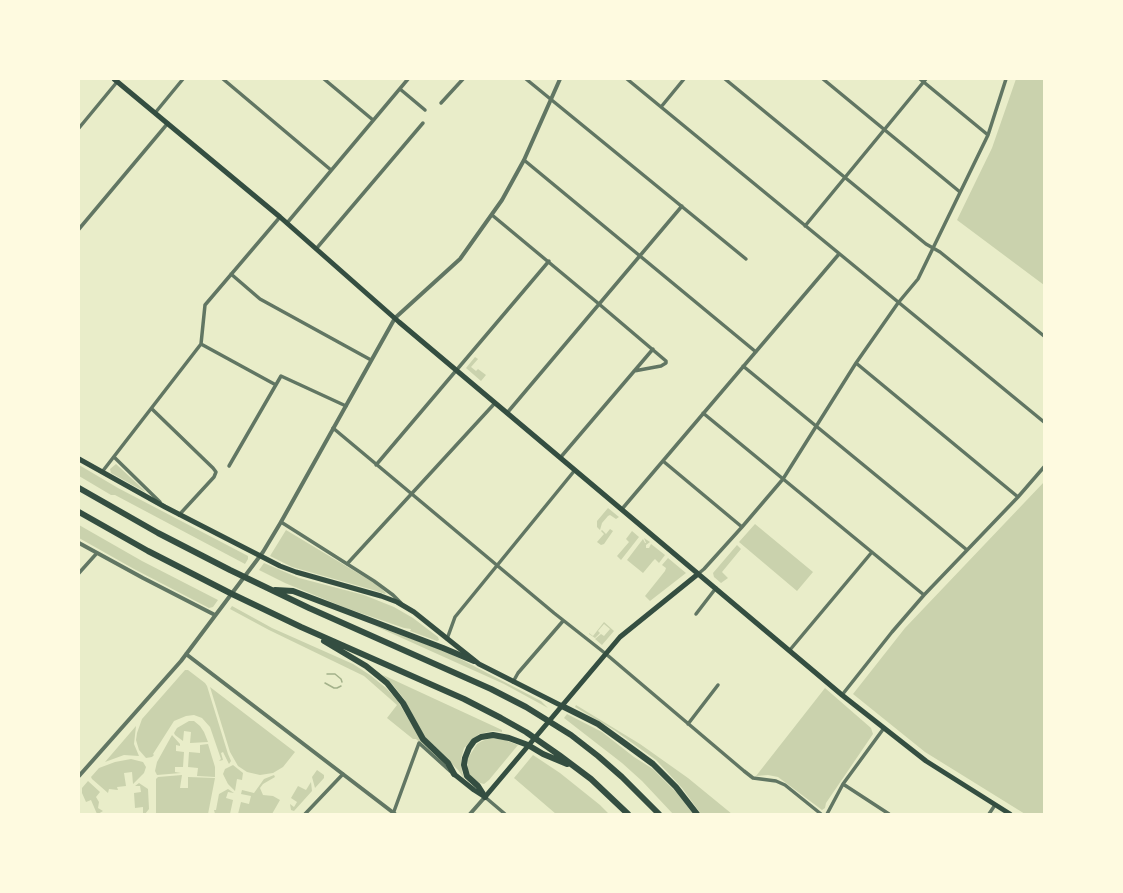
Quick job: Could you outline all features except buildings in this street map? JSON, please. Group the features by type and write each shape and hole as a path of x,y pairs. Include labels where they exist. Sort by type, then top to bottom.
{"highway":[{"path":"79,488 170,539 230,570 309,608 491,689 534,712 563,730 589,749 614,770 659,814"},
{"path":"79,512 148,551 218,587 301,627 464,699 521,729 575,767 628,814"},
{"path":"272,590 293,590 450,650 474,661"},
{"path":"301,627 366,666 387,683 403,703 423,739 448,763 454,774"},
{"path":"562,706 602,727 653,764 673,784 696,814"},
{"path":"485,797 478,786 466,774 464,761 467,751 474,741 486,736 496,735 513,739 528,745 543,754 575,767"}],"main road":[{"path":"116,81 280,217 456,370 842,695 926,761 1010,814"},
{"path":"79,459 179,515 290,570 381,596 404,606 474,661 562,706"},
{"path":"454,774 485,797 620,637 698,574"}],"street":[{"path":"155,113 183,79"},
{"path":"223,79 331,170"},
{"path":"324,79 373,120"},
{"path":"287,223 408,79"},
{"path":"441,103 463,79"},
{"path":"526,79 746,259"},
{"path":"79,776 186,654 260,556 281,522 395,318 460,259 492,215 524,160 560,79"},
{"path":"627,79 1044,422"},
{"path":"661,106 684,79"},
{"path":"725,79 845,178 1044,336"},
{"path":"823,79 960,192"},
{"path":"920,79 925,81 988,134"},
{"path":"698,574 742,527 783,479 856,363 898,303 918,279 988,134 1006,79"},
{"path":"79,128 116,81"},
{"path":"805,226 925,81"},
{"path":"400,89 425,110"},
{"path":"79,229 168,123"},
{"path":"316,248 423,123"},
{"path":"524,160 756,352"},
{"path":"507,413 682,206"},
{"path":"492,215 665,359 666,363 661,366 634,371"},
{"path":"102,472 201,344 205,305 280,217"},
{"path":"622,509 839,254"},
{"path":"376,465 549,262"},
{"path":"231,274 260,299 372,360"},
{"path":"201,344 276,385"},
{"path":"560,458 653,349"},
{"path":"856,363 1018,497"},
{"path":"744,366 967,550"},
{"path":"229,466 281,376 346,406"},
{"path":"347,564 495,403"},
{"path":"152,409 216,472 214,477 179,515"},
{"path":"703,414 924,595"},
{"path":"333,428 753,778 776,780 785,785 821,814"},
{"path":"114,458 165,507"},
{"path":"663,461 742,527"},
{"path":"842,695 892,632 924,595 1018,497 1044,467"},
{"path":"447,639 455,617 575,470"},
{"path":"281,522 386,590 404,606"},
{"path":"79,543 215,615"},
{"path":"789,650 872,552"},
{"path":"79,573 97,553"},
{"path":"696,614 716,588"},
{"path":"513,682 518,673 563,620"},
{"path":"186,654 394,814 419,744 454,774"},
{"path":"688,724 718,685"},
{"path":"827,814 842,784 884,728"},
{"path":"305,814 343,774"},
{"path":"842,784 889,814"},
{"path":"470,814 485,797 505,814"},
{"path":"990,814 995,805"}],"green space":[{"path":"1016,79 1044,79 1044,285 957,220 992,148"},
{"path":"475,357 478,359 471,367 476,371 478,369 486,375 481,381 466,368"},
{"path":"116,464 145,492 111,473 110,469"},
{"path":"79,465 118,488 248,556 248,559 245,564 115,495 111,495 79,476"},
{"path":"1044,482 1044,814 1025,814 925,752 853,694 905,628"},
{"path":"608,508 619,517 616,519 610,515 608,516 602,523 600,530 597,527 597,521"},
{"path":"755,524 813,572 797,591 739,542"},
{"path":"79,525 142,561 218,600 213,607 209,608 134,569 79,538"},
{"path":"610,529 613,531 604,544 601,545 597,542 604,534 601,531 602,530 606,534"},
{"path":"286,530 376,584 386,593 385,594 292,567 270,556"},
{"path":"632,531 639,537 621,560 617,556 629,542 626,539"},
{"path":"644,538 650,542 646,545 646,548 649,548 651,544 665,555 659,563 655,559 643,573 627,560 643,539 646,543"},
{"path":"737,545 741,549 722,572 728,578 721,583 714,577 713,573"},
{"path":"668,558 686,573 650,601 645,596 665,571 666,568 662,565"},
{"path":"264,563 299,578 364,595 394,607 413,618 438,637 439,640 437,641 410,631 411,629 404,628 346,608 285,583 259,570"},
{"path":"232,606 272,628 353,664 370,675 386,688 397,700 423,743 444,762 443,763 416,739 413,739 387,718 397,705 364,676 269,630 230,609"},
{"path":"604,622 614,631 602,645 595,639 601,634 604,636 610,629 604,624 598,631 600,633 595,638 589,633 593,636"},
{"path":"373,625 445,651 541,701 548,708 504,684"},
{"path":"185,670 188,670 207,686 231,761 229,764 223,752 221,753 223,760 219,761 221,759 210,727 202,718 194,715 186,716 174,721 152,757 146,758 139,750 136,740 142,719"},
{"path":"383,675 502,730 502,732 493,731 479,734 464,748 461,759 462,772 465,780 458,770 424,736 404,699"},
{"path":"210,687 295,752 283,767 273,773 260,775 247,772 238,766 230,752"},
{"path":"825,688 871,728 873,734 826,803 825,808 822,810 778,777 768,775 756,776"},
{"path":"576,705 640,744 688,778 732,814 701,814 682,788 656,760 614,730 575,707"},
{"path":"567,714 602,732 634,757 653,769 677,793 693,814 673,814 642,781 622,763 564,718"},
{"path":"189,721 194,721 200,726 208,742 190,743 191,732 184,731 183,741 175,735 174,733 177,728"},
{"path":"136,726 134,744 139,756 124,755 105,762"},
{"path":"172,735 180,744 180,746 176,745 176,751 184,752 183,767 175,767 175,772 181,773 157,775 155,771 157,762"},
{"path":"491,738 505,740 518,745 484,784 473,779 469,774 468,758 477,744"},
{"path":"208,744 215,767 215,777 197,776 198,768 188,767 189,752 200,753 200,745"},
{"path":"533,755 560,773 609,814 556,814 514,778"},
{"path":"131,759 143,762 146,767 144,773 133,784 132,772 124,773 126,786 117,787 118,790 109,789 108,793 91,777 99,768 115,762"},
{"path":"233,765 243,773 242,780 237,779 235,791 228,784 223,774 225,769"},
{"path":"317,770 324,775 324,778 315,788 312,777"},
{"path":"182,775 180,788 188,788 188,777 215,778 208,814 156,814 156,779 158,777"},
{"path":"274,775 275,777 263,784 260,788 263,795 273,796 280,800 272,814 238,814 241,802 249,804 251,796 241,794 242,790 254,793 264,779"},
{"path":"88,781 100,792 96,797 99,802 98,808 103,811 98,814 91,800 86,802 82,793 82,788"},
{"path":"311,782 312,791 294,811 291,810 290,804 294,807 297,802 291,798 298,786 306,790"},
{"path":"139,783 148,789 149,809 145,814 136,814 143,813 143,807 135,808 134,793 141,792 140,786 135,786"},
{"path":"228,789 234,793 228,792 226,798 233,800 230,814 215,814 214,810 216,810 219,794"}],"waterway":[{"path":"327,674 335,674 341,679 342,682"},
{"path":"325,683 334,688 341,686"}]}
